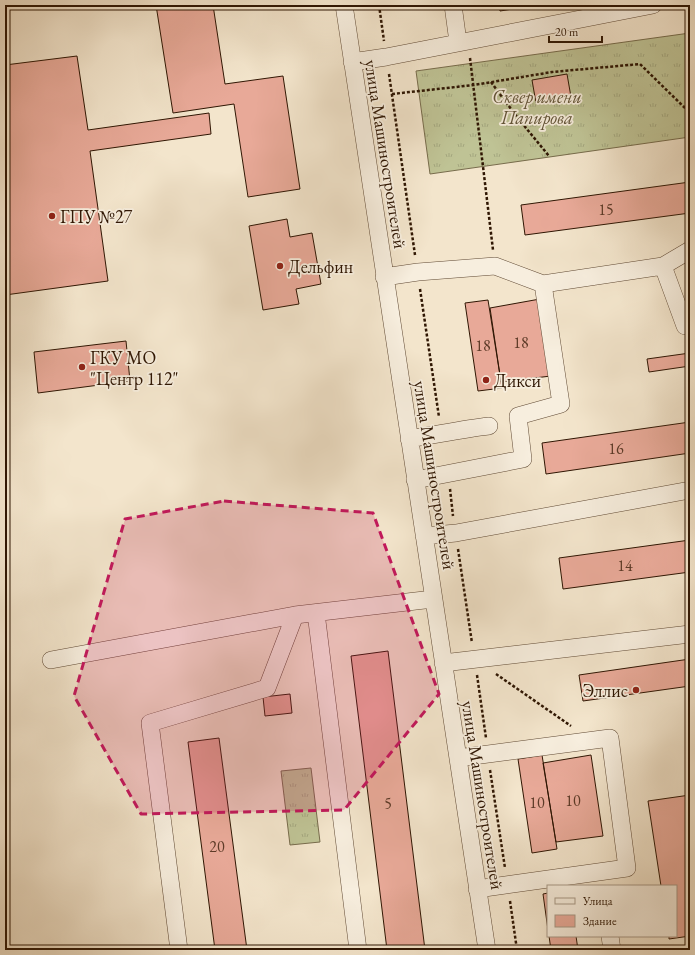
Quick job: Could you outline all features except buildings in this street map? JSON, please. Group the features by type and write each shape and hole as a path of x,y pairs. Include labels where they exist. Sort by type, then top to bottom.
{"street":[{"name":"улица Машиностроителей","path":"344,5 487,950"},
{"path":"453,5 463,41"},
{"path":"352,62 386,57 653,5"},
{"path":"384,277 418,272 495,266 543,284 663,266 690,250"},
{"path":"663,266 685,326 690,325"},
{"path":"415,480 523,459 518,416 561,404 543,284"},
{"path":"409,439 452,430 489,426"},
{"path":"424,536 456,533 690,490"},
{"path":"50,660 295,615 433,598"},
{"path":"316,613 358,950"},
{"path":"179,950 150,723 267,688 295,615"},
{"path":"443,663 690,634"},
{"path":"458,758 610,738 627,868 601,879 477,889"},
{"path":"610,937 612,950"}],"path":[{"path":"689,5 686,109 690,124"},
{"path":"463,41 474,84 495,266"},
{"path":"392,94 491,82 552,72 640,64 686,109 690,116"},
{"path":"491,82 549,156"},
{"path":"474,659 593,741"}],"highlighted area":[{"path":"224,501 373,513 439,694 344,810 141,814 74,696 125,519"}],"green space":[{"name":"Сквер имени Папирова","path":"690,33 690,137 430,174 416,71"},
{"path":"311,768 320,842 290,845 281,771"}],"place":[{"name":"ГПУ №27","path":"52,216"},
{"name":"Дельфин","path":"280,266"},
{"name":"ГКУ МО \"Центр 112\"","path":"82,367"},
{"name":"Дикси","path":"486,380"},
{"name":"Эллис","path":"636,690"}]}
